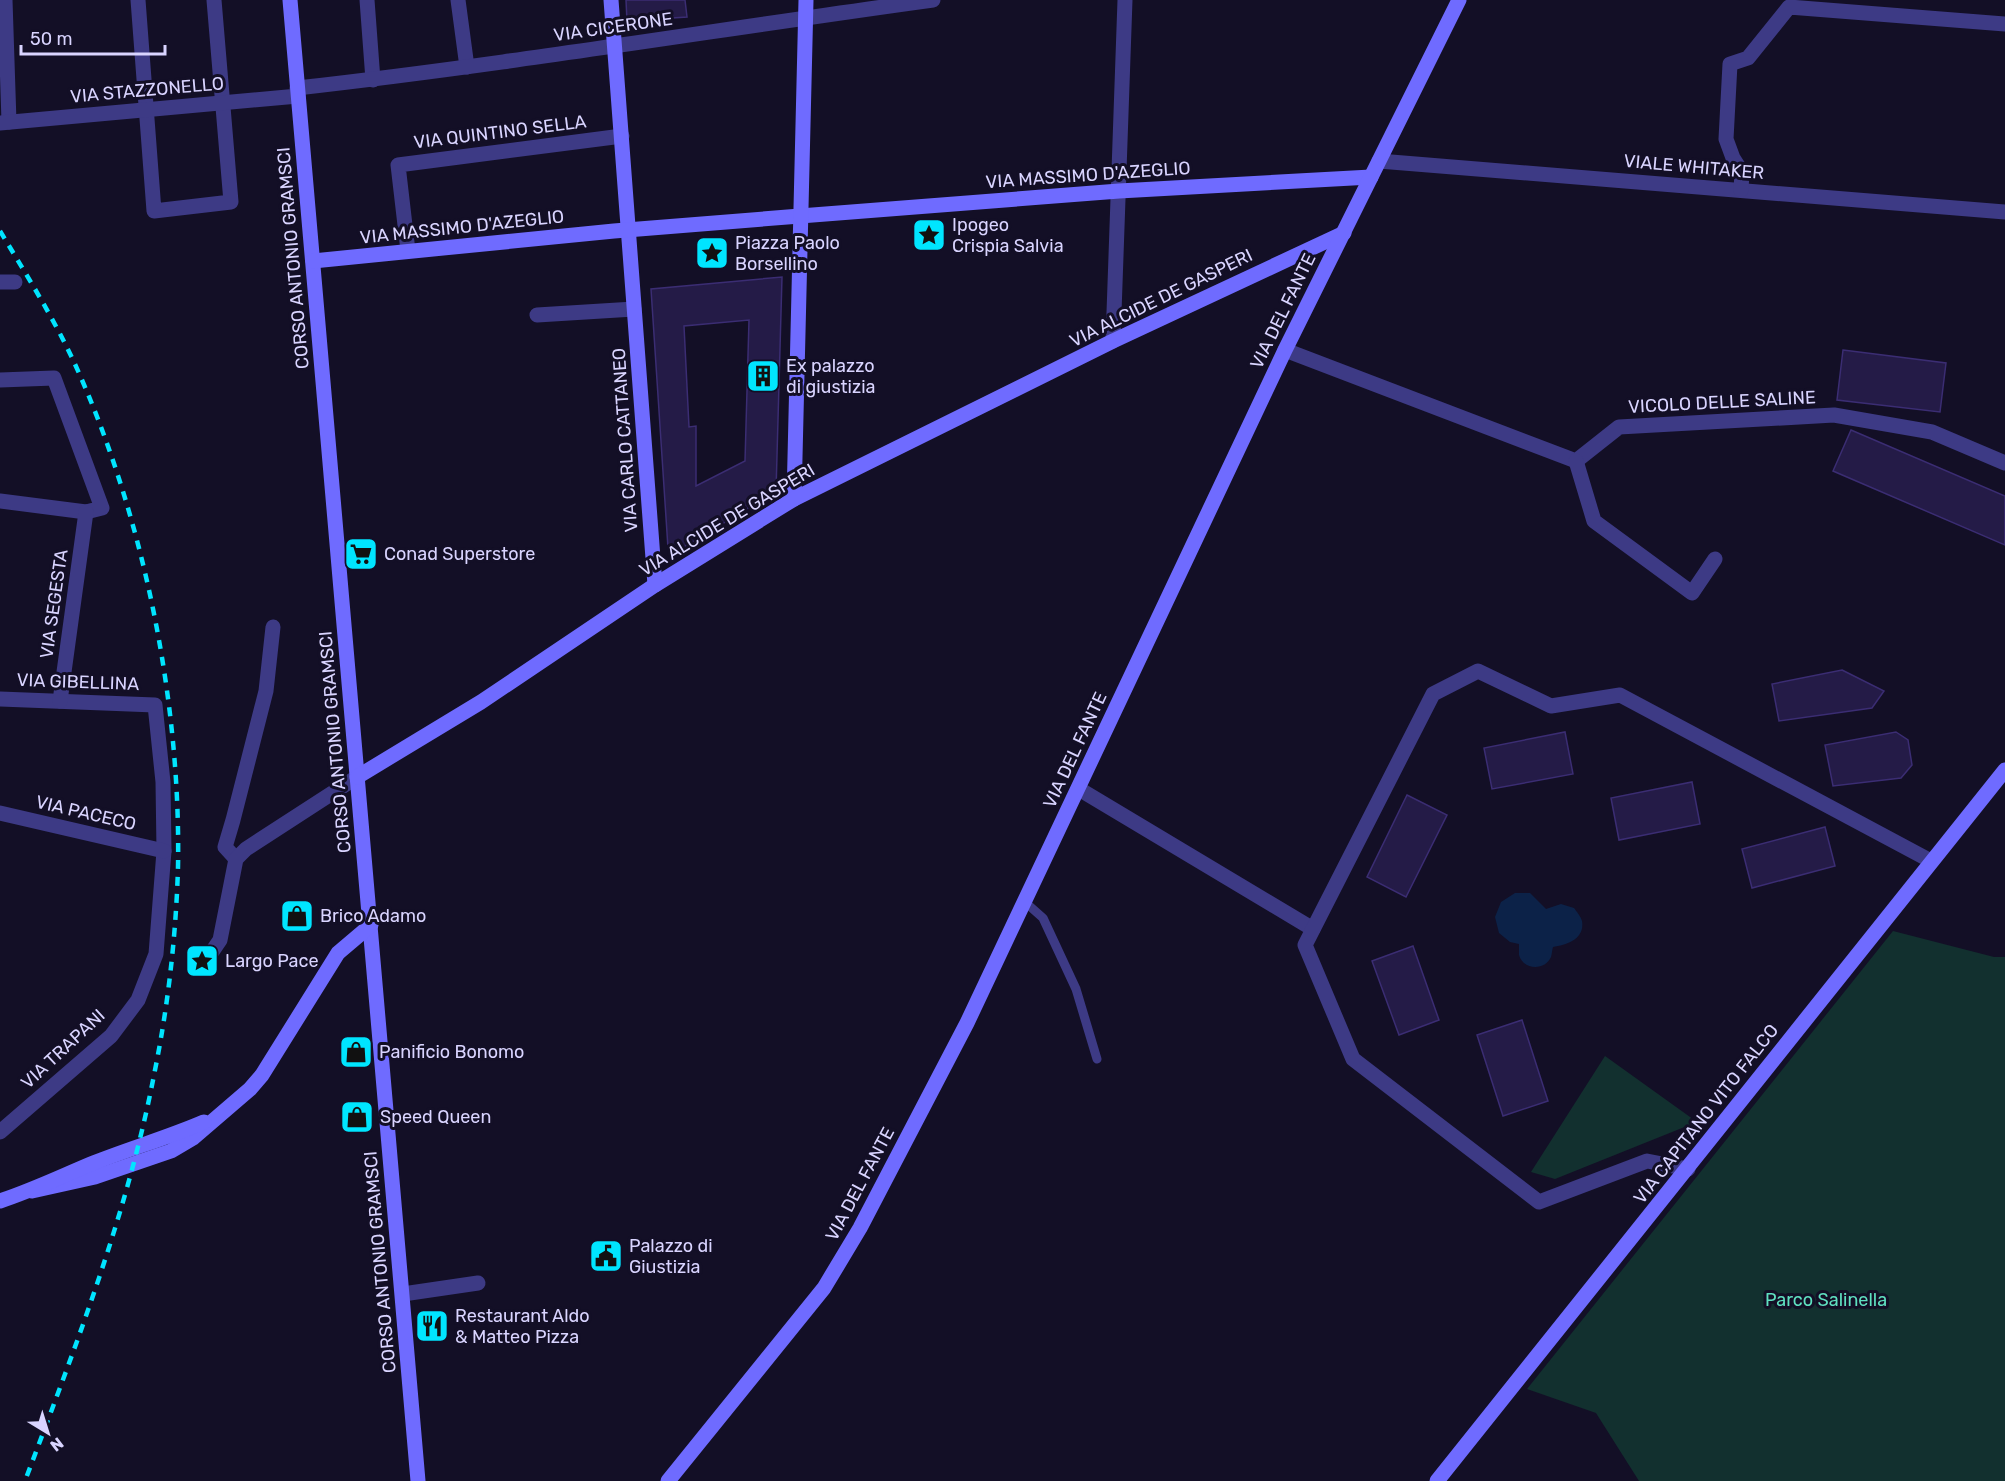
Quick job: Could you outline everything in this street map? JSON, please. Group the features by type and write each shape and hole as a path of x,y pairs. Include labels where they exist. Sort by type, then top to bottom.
{"street":[{"path":"4,122 5,0"},
{"path":"138,0 154,211 231,202 214,0"},
{"name":"CORSO ANTONIO GRAMSCI","path":"290,0 418,1481"},
{"path":"367,0 373,80"},
{"path":"458,0 467,67"},
{"path":"611,0 622,136 623,226"},
{"path":"794,499 799,275 804,216 801,199 807,0"},
{"name":"VIA CICERONE","path":"297,92 933,0"},
{"path":"1113,341 1125,0"},
{"name":"VIA DEL FANTE","path":"668,1481 824,1288 866,1218 967,1023 1285,350 1459,0"},
{"path":"1741,190 1742,172 1733,158 1726,139 1730,64 1748,58 1789,8 2005,24"},
{"name":"VIA STAZZONELLO","path":"4,122 222,103 297,92"},
{"name":"VIA QUINTINO SELLA","path":"408,251 398,165 622,136"},
{"name":"VIALE WHITAKER","path":"1379,161 2005,212"},
{"name":"VIA MASSIMO D'AZEGLIO","path":"313,261 623,226 804,216 1119,191 1371,177"},
{"name":"VIA CARLO CATTANEO","path":"623,226 633,291 655,585"},
{"name":"VIA ALCIDE DE GASPERI","path":"236,859 246,849 357,777 481,702 655,585 794,499 1113,341 1344,232"},
{"path":"537,315 634,309"},
{"path":"1285,350 1576,461 1594,521 1692,593 1715,559"},
{"path":"0,380 54,378 102,508 86,512 0,501"},
{"name":"VICOLO DELLE SALINE","path":"1576,461 1619,427 1834,415 1932,432 2005,463"},
{"name":"VIA SEGESTA","path":"60,701 86,512"},
{"path":"203,965 220,940 236,859 225,847 266,691 273,627"},
{"path":"1688,1169 1647,1161 1539,1202 1353,1059 1305,945 1433,694 1478,671 1551,706 1620,695 1931,861"},
{"name":"VIA GIBELLINA","path":"0,699 155,705"},
{"name":"VIA TRAPANI","path":"0,1132 111,1036 138,1000 156,954 164,851 163,782 155,705"},
{"name":"VIA CAPITANO VITO FALCO","path":"1437,1481 2005,770"},
{"path":"1078,789 1313,928"},
{"name":"VIA PACECO","path":"0,813 164,851"},
{"path":"0,1201 32,1191 95,1177 171,1151 193,1138 250,1089 262,1075 338,952 371,925"},
{"path":"403,1294 478,1283"}],"lane":[{"path":"1025,902 1043,918 1076,989 1097,1059"}],"green space":[{"name":"Parco Salinella","path":"1893,931 1994,957 2005,957 2005,1481 1639,1481 1596,1413 1527,1389"},
{"path":"1605,1056 1697,1122 1555,1179 1531,1172"}],"water":[{"path":"1515,893 1530,893 1546,909 1561,904 1574,908 1581,919 1582,927 1578,937 1564,945 1553,947 1551,957 1544,965 1534,967 1525,964 1519,955 1519,944 1510,942 1499,933 1495,917 1501,902"}],"building":[{"path":"626,0 685,0 687,17 627,21"},
{"name":"Ex palazzo di giustizia","path":"782,277 776,491 681,549 668,548 651,289","holes":["749,320 745,461 696,486 696,426 689,427 684,326"]},
{"path":"1843,350 1946,363 1940,412 1837,400"},
{"path":"1851,430 2005,496 2005,545 1833,471"},
{"path":"1842,670 1884,691 1872,708 1779,721 1772,684"},
{"path":"1565,732 1573,774 1492,789 1484,748"},
{"path":"1896,732 1908,740 1912,765 1901,778 1833,786 1825,745"},
{"path":"1692,782 1700,824 1619,840 1611,798"},
{"path":"1407,795 1447,815 1406,897 1367,877"},
{"path":"1825,827 1835,866 1752,888 1742,849"},
{"path":"1413,946 1439,1020 1399,1035 1372,961"},
{"path":"1522,1020 1548,1101 1503,1116 1477,1035"}],"railway":[{"path":"0,231 66,345 98,420 120,481 138,544 165,674 173,739 177,804 178,867 173,945 159,1049 143,1127 115,1230 25,1481"}],"place":[{"name":"Ipogeo Crispia Salvia","path":"929,235"},
{"name":"Piazza Paolo Borsellino","path":"712,253"},
{"name":"Ex palazzo di giustizia","path":"763,376"},
{"name":"Conad Superstore","path":"361,554"},
{"name":"Brico Adamo","path":"297,916"},
{"name":"Largo Pace","path":"202,961"},
{"name":"Panificio Bonomo","path":"356,1052"},
{"name":"Speed Queen","path":"357,1117"},
{"name":"Palazzo di Giustizia","path":"606,1256"},
{"name":"Restaurant Aldo & Matteo Pizza","path":"432,1326"}]}
